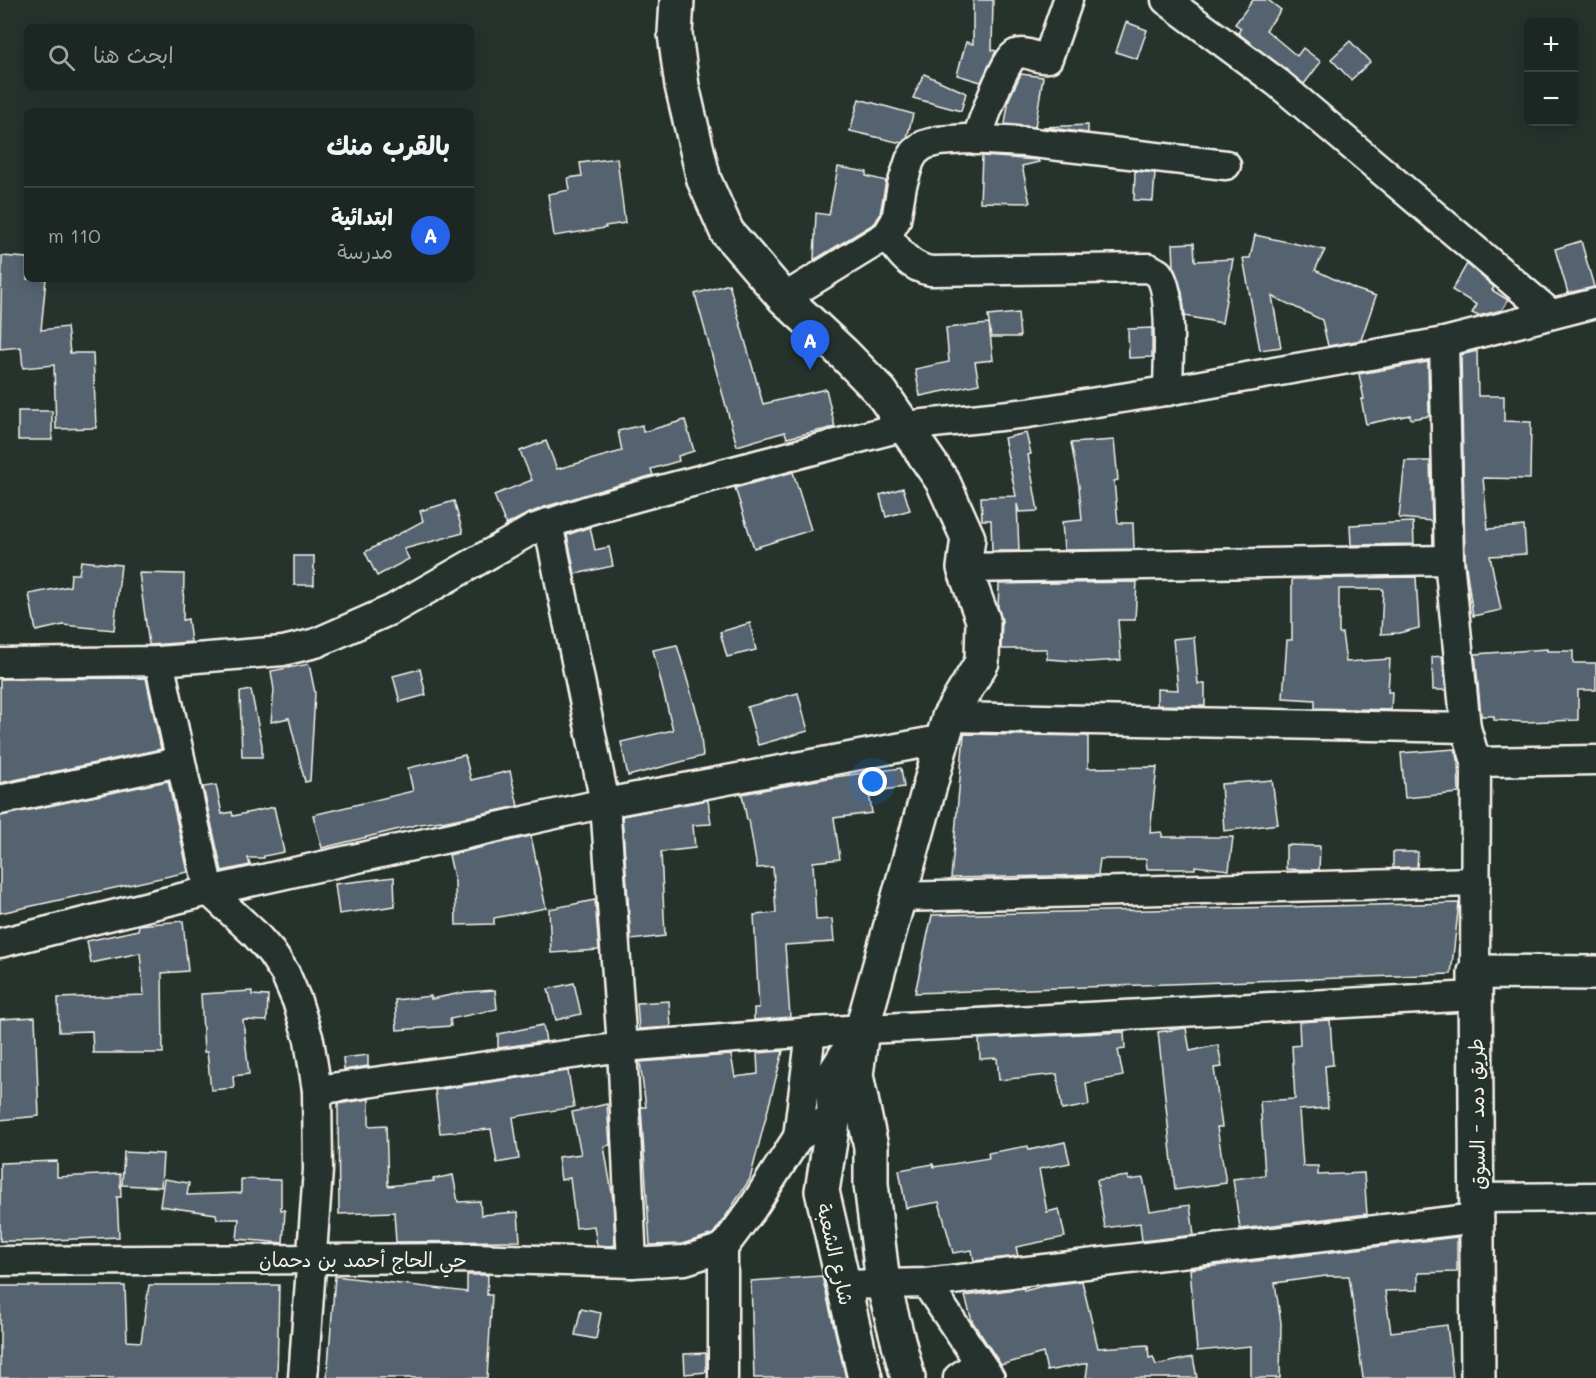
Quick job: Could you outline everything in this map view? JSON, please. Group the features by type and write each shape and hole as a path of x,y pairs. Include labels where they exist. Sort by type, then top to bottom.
{"street":[{"path":"677,0 675,34 682,86 704,180 727,232 784,298 881,392 943,482 968,538 964,568 983,620 982,662 947,728 862,1029 856,1075 871,1148 871,1184 883,1283 908,1378"},
{"path":"976,140 1006,64 1017,54 1025,53 1037,58 1048,58 1068,0"},
{"path":"1166,0 1278,83 1551,314"},
{"path":"784,298 887,235 896,220 902,185 910,160 915,152 924,145 938,141 1025,142 1226,165"},
{"path":"887,235 906,260 914,266 931,271 1149,268 1157,272 1165,289 1168,309 1168,391"},
{"path":"0,663 159,661 283,651 316,643 393,609 510,541 548,523 665,489 905,426 1028,413 1168,391 1444,342 1596,303"},
{"path":"1444,342 1449,560 1466,728 1476,762 1475,984"},
{"path":"548,523 605,803 622,1047 632,1263"},
{"path":"964,568 1449,560"},
{"path":"159,661 179,762 210,891 254,933 285,973 297,1001 309,1040 317,1090 318,1170 303,1378"},
{"path":"0,943 210,891 947,728 1466,728"},
{"path":"1476,762 1596,760"},
{"path":"0,800 179,762"},
{"path":"898,897 1476,882"},
{"path":"317,1090 622,1047 1596,974"},
{"name":"طريق دمد - السوق","path":"1475,984 1478,1378"},
{"name":"شارع الشعبة","path":"862,1029 833,1076 834,1116 822,1191 866,1378"},
{"path":"723,1378 723,1248 752,1209 798,1137 811,1032"},
{"path":"798,1137 834,1116 859,1094"},
{"path":"844,1285 926,1282 1477,1208 1596,1197"},
{"name":"حي الحاج أحمد بن دحمان","path":"0,1261 473,1258 632,1263 685,1260 723,1248"},
{"path":"926,1282 976,1373"}],"building":[{"path":"973,0 993,0 992,50 996,51 981,82 957,75 966,42 973,44"},
{"path":"1253,0 1268,0 1281,10 1266,30 1297,56 1303,48 1321,62 1304,84 1238,33 1241,28 1235,24"},
{"path":"1126,22 1147,30 1137,59 1116,52"},
{"path":"1350,41 1370,62 1351,80 1331,59"},
{"path":"924,74 966,93 961,111 913,98"},
{"path":"1021,74 1043,77 1035,127 1005,124 1009,99"},
{"path":"859,99 913,114 907,138 901,143 850,131"},
{"path":"1088,125 1088,133 1043,127"},
{"path":"982,156 1038,160 1039,162 1022,166 1030,203 980,202"},
{"path":"617,158 625,223 554,236 548,194 570,190 568,178 582,176 580,163"},
{"path":"838,167 867,172 866,176 886,181 880,214 875,223 814,260 816,213 829,215"},
{"path":"1135,171 1155,173 1153,201 1134,200"},
{"path":"1255,235 1325,250 1315,270 1376,296 1361,340 1328,346 1322,320 1272,296 1281,347 1260,350 1243,258 1250,258"},
{"path":"1581,241 1594,287 1568,293 1555,249"},
{"path":"1194,243 1195,261 1233,259 1222,323 1185,316 1182,292 1174,268 1173,244"},
{"path":"2,256 24,258 24,282 46,282 41,330 67,327 70,353 93,353 96,428 56,429 54,365 23,368 21,347 0,349"},
{"path":"1467,264 1494,287 1492,290 1508,300 1502,310 1478,316 1472,313 1477,305 1452,290"},
{"path":"729,284 763,404 826,389 835,427 787,438 785,432 737,446 695,294"},
{"path":"1018,313 1020,337 991,337 988,316"},
{"path":"989,324 993,360 975,362 979,384 920,396 915,369 949,362 946,328"},
{"path":"1152,328 1152,357 1129,358 1128,329"},
{"path":"1477,351 1478,396 1504,396 1504,421 1531,422 1530,479 1483,478 1488,529 1524,526 1526,554 1490,556 1501,610 1473,616 1465,559 1461,355"},
{"path":"1428,362 1429,416 1411,419 1410,415 1366,424 1359,374"},
{"path":"18,411 52,411 52,440 18,440"},
{"path":"685,420 694,451 678,456 679,461 651,469 653,475 544,507 506,525 494,495 532,480 520,451 546,441 557,469 622,451 618,431 642,425 643,432"},
{"path":"1026,433 1038,511 1019,512 1017,504 1019,551 992,551 991,520 982,520 981,497 1016,496 1004,438"},
{"path":"1114,440 1118,480 1114,481 1118,523 1133,523 1134,549 1064,550 1062,522 1082,520 1079,486 1071,443"},
{"path":"1405,461 1430,461 1432,521 1399,518"},
{"path":"793,472 811,530 754,548 735,488"},
{"path":"903,488 910,510 886,517 880,495"},
{"path":"454,501 463,533 404,549 409,559 377,576 365,552 423,521 420,511"},
{"path":"1413,522 1414,544 1351,545 1350,525"},
{"path":"590,527 595,550 609,547 613,566 575,574 567,535"},
{"path":"294,556 314,556 314,585 294,585"},
{"path":"81,561 121,565 114,630 63,625 36,631 29,594 70,586 71,574 79,574"},
{"path":"139,573 184,574 183,620 188,619 191,642 149,645"},
{"path":"1416,577 1419,628 1399,633 1381,634 1383,589 1339,589 1339,633 1342,633 1346,662 1390,659 1388,692 1392,692 1391,710 1315,708 1315,700 1283,698 1287,640 1292,640 1292,579"},
{"path":"1137,582 1135,620 1118,620 1121,660 1088,662 1047,659 1047,649 1001,649 1002,620 998,607 999,584"},
{"path":"750,623 756,650 727,657 720,632"},
{"path":"1194,637 1198,684 1205,684 1205,706 1157,705 1157,689 1178,690 1173,639"},
{"path":"677,645 699,720 703,756 628,776 621,742 673,730 653,650"},
{"path":"1547,649 1547,651 1573,651 1573,663 1596,663 1596,690 1578,690 1578,720 1525,722 1494,720 1494,716 1481,716 1475,654"},
{"path":"1442,656 1446,690 1433,690 1432,657"},
{"path":"309,664 315,693 310,781 305,782 289,718 271,722 274,690 271,671"},
{"path":"420,669 426,695 400,702 393,676"},
{"path":"146,678 161,749 0,783 0,679"},
{"path":"251,690 262,745 262,757 242,757 240,692"},
{"path":"798,693 808,731 758,745 747,707"},
{"path":"964,734 1088,736 1088,768 1157,767 1150,833 1162,832 1162,837 1233,837 1229,870 1195,866 1195,869 1147,869 1146,859 1100,859 1098,875 951,878"},
{"path":"1455,749 1458,759 1459,793 1405,798 1401,753"},
{"path":"465,755 471,780 510,771 518,806 442,822 420,824 322,848 313,815 413,791 408,768"},
{"path":"901,768 904,787 869,792 872,813 834,818 840,859 813,862 816,920 832,919 834,942 785,945 790,1017 754,1020 754,1008 759,1008 754,915 776,913 773,867 757,868 742,794 834,777"},
{"path":"1272,780 1278,824 1224,831 1221,784"},
{"path":"168,781 188,872 0,913 0,816"},
{"path":"216,785 222,814 232,812 233,816 274,807 284,852 264,856 264,858 248,858 250,865 222,871 203,787"},
{"path":"708,800 711,824 693,825 695,848 661,852 665,936 631,940 622,816"},
{"path":"531,836 546,908 494,918 494,924 456,925 455,882 449,855"},
{"path":"1286,845 1320,846 1319,870 1286,869"},
{"path":"1393,852 1418,852 1417,867 1393,868"},
{"path":"394,877 395,906 339,914 335,884"},
{"path":"595,900 599,950 551,953 549,909"},
{"path":"1459,903 1451,974 915,993 932,915"},
{"path":"183,921 188,971 162,973 163,1053 93,1053 92,1031 59,1032 58,998 144,995 140,953 91,963 87,941 138,930 139,925"},
{"path":"574,983 581,1014 556,1020 548,989"},
{"path":"495,990 497,1009 450,1019 451,1026 397,1030 395,1000 431,996 431,999 466,992"},
{"path":"252,991 252,995 268,996 267,1021 243,1020 249,1074 233,1076 234,1088 211,1090 207,1052 204,1052 201,994"},
{"path":"669,1001 671,1027 639,1029 637,1003"},
{"path":"35,1017 39,1116 0,1120 0,1019"},
{"path":"1330,1020 1333,1065 1325,1066 1328,1108 1299,1110 1303,1166 1318,1166 1318,1175 1364,1173 1367,1214 1240,1229 1233,1179 1265,1175 1260,1101 1295,1099 1292,1046 1300,1045 1299,1022"},
{"path":"543,1025 546,1041 498,1048 498,1034"},
{"path":"1186,1028 1190,1051 1218,1045 1222,1067 1214,1068 1222,1127 1217,1127 1226,1183 1175,1190 1158,1032"},
{"path":"1124,1032 1125,1049 1118,1050 1123,1076 1086,1083 1089,1105 1062,1110 1057,1074 999,1080 997,1058 980,1059 979,1039"},
{"path":"783,1051 750,1179 726,1216 713,1234 682,1244 650,1245 641,1107 646,1107 640,1062 731,1055 735,1077 758,1074 757,1053"},
{"path":"368,1055 368,1066 344,1070 343,1058"},
{"path":"568,1071 574,1107 513,1117 519,1159 497,1163 491,1129 440,1133 435,1090"},
{"path":"369,1099 369,1126 386,1125 388,1186 434,1181 433,1179 453,1175 458,1202 480,1201 481,1215 518,1212 520,1241 396,1242 394,1212 339,1214 338,1104"},
{"path":"607,1104 610,1145 604,1146 613,1199 615,1245 610,1246 597,1245 594,1226 576,1228 570,1178 561,1180 558,1157 581,1154 572,1112"},
{"path":"1065,1142 1070,1163 1039,1169 1047,1212 1059,1209 1065,1237 1016,1247 1018,1256 974,1261 972,1250 953,1253 939,1202 906,1208 899,1170 989,1158 988,1153 1028,1146 1029,1150"},
{"path":"124,1152 163,1154 161,1187 122,1185"},
{"path":"57,1161 57,1177 120,1174 121,1197 117,1197 119,1237 0,1241 0,1163"},
{"path":"1128,1176 1128,1180 1143,1178 1150,1211 1190,1205 1194,1235 1142,1241 1140,1223 1105,1228 1097,1180"},
{"path":"164,1179 189,1183 187,1195 241,1193 241,1179 281,1180 281,1210 285,1210 283,1243 237,1239 239,1219 217,1219 216,1214 160,1206"},
{"path":"1457,1237 1457,1272 1418,1273 1418,1290 1385,1291 1391,1332 1447,1325 1453,1378 1363,1378 1349,1276 1326,1276 1275,1283 1281,1323 1280,1378 1251,1378 1251,1346 1197,1351 1190,1269"},
{"path":"467,1275 488,1275 487,1295 492,1295 487,1378 327,1378 335,1276 467,1292"},
{"path":"822,1276 846,1378 754,1378 751,1281"},
{"path":"1082,1281 1098,1348 1148,1345 1149,1358 1153,1357 1156,1365 1193,1357 1197,1378 1086,1378 1088,1363 1047,1371 1043,1353 1001,1365 972,1321 965,1296 1024,1288 1024,1291"},
{"path":"149,1285 279,1285 277,1378 0,1378 0,1286 125,1286 127,1341 141,1342"},
{"path":"581,1309 601,1313 596,1339 575,1335"},
{"path":"706,1353 706,1372 685,1374 684,1354"}],"place":[{"name":"ابتدائية","path":"810,370"}]}
